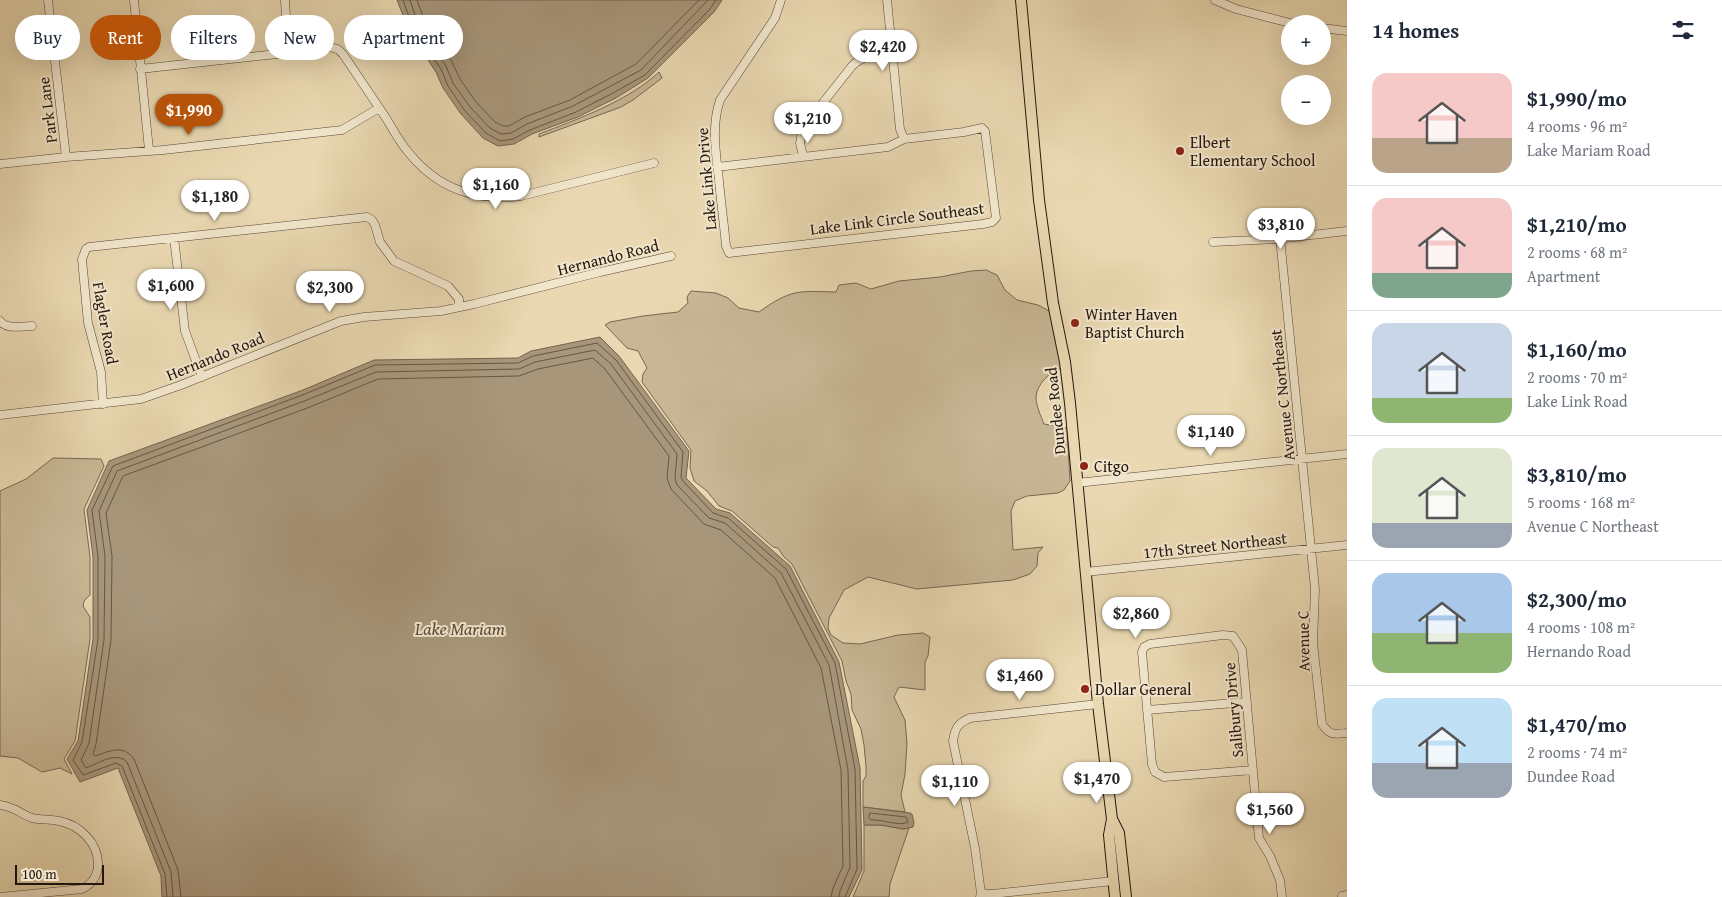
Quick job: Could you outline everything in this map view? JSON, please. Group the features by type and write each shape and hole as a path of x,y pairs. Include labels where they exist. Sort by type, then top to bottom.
{"main road":[{"name":"Dundee Road","path":"1021,0 1039,200 1053,303 1065,362 1098,704 1112,819 1118,834 1126,897"},
{"name":"Dundee Road","path":"1112,819 1109,835 1115,897"}],"street":[{"name":"Park Lane","path":"48,0 66,157"},
{"path":"134,0 149,150"},
{"path":"286,0 287,15"},
{"name":"Lake Link Drive","path":"729,252 726,246 714,126 720,100 775,18 781,0"},
{"path":"717,166 888,147 904,139 900,129 887,0"},
{"path":"1216,0 1236,9 1281,21"},
{"path":"1331,29 1347,31"},
{"path":"334,49 337,49 346,58 408,153 437,179 457,189 478,196 499,199 522,196 654,163"},
{"path":"803,156 800,143 803,128 852,66 866,56 892,50"},
{"path":"140,69 265,55"},
{"path":"0,164 163,150 342,130 380,108"},
{"name":"Lake Link Circle Southeast","path":"729,252 983,224 992,222 996,218 985,131 982,128 904,139"},
{"name":"Flagler Road","path":"103,404 101,372 88,323 82,254 90,247 367,218 372,220 380,242 394,261 448,286 459,299 459,307"},
{"path":"1213,242 1347,231"},
{"path":"174,238 185,331 202,377"},
{"name":"Avenue C Northeast","path":"1280,238 1311,549"},
{"name":"Hernando Road","path":"0,415 141,399 159,394 342,321 364,317 441,310 497,300 600,272 671,256"},
{"path":"0,321 2,324 10,327 32,326"},
{"path":"1077,483 1347,454"},
{"name":"17th Street Northeast","path":"1085,572 1347,545"},
{"name":"Avenue C","path":"1311,549 1316,604 1314,643 1322,724 1327,732 1333,734 1347,733"},
{"name":"Salibury Drive","path":"1253,770 1164,777 1155,772 1152,764 1147,710 1142,652 1144,646 1223,634 1233,636 1242,650 1247,702 1253,770 1259,838 1270,856 1280,880 1282,897"},
{"path":"1147,710 1247,702"},
{"path":"1098,704 970,718 960,722 953,741 975,848 980,895 1040,893 1113,881"},
{"path":"0,805 13,807 32,818 60,821 76,827 91,842 98,865 97,874 94,879 82,889 0,897"}],"shaded area":[{"path":"659,72 662,78 621,107 539,137 539,134 586,116 633,92"},
{"path":"986,270 997,275 1005,290 1017,300 1038,305 1051,312 1062,368 1053,372 1045,379 1039,387 1036,400 1044,424 1067,428 1070,481 1064,490 1058,493 1027,496 1015,501 1011,511 1013,550 1043,547 1038,553 1037,566 1030,574 1013,580 917,589 868,577 844,590 829,618 828,628 831,635 843,643 860,644 898,635 923,633 930,637 928,656 925,662 925,690 899,687 894,697 905,720 907,744 905,774 901,795 905,812 863,807 863,781 866,776 864,745 861,729 852,710 851,694 842,661 792,564 778,548 773,547 732,511 719,506 707,491 694,481 690,468 691,450 642,382 643,374 647,368 638,351 627,348 605,325 610,322 643,316 678,312 688,303 687,297 691,291 716,293 728,298 739,308 759,312 779,299 795,293 812,291 836,292 839,285 856,283 871,289 899,281"},
{"path":"53,458 101,459 104,466 84,509 90,557 90,595 84,601 83,606 90,617 90,639 75,741 64,759 72,774 60,768 42,772 18,758 0,756 0,491 26,479"},
{"path":"864,825 909,828 890,884 889,897 853,897 864,871"}],"water":[{"path":"397,0 722,0 714,12 648,78 616,98 578,117 532,134 514,144 498,146 483,138 461,114 443,88 428,60 463,60 463,15 403,15"},
{"name":"Lake Mariam","path":"600,337 619,356 689,451 686,478 716,509 730,513 790,566 839,662 860,768 862,870 849,897 162,897 161,876 118,768 80,782 67,759 78,741 93,639 93,557 87,510 109,461 303,390 374,360 518,358 531,351"},
{"path":"863,807 910,813 914,823 913,827 903,829 881,825 864,825"}],"place":[{"name":"Elbert Elementary School","path":"1180,151"},
{"name":"Winter Haven Baptist Church","path":"1075,323"},
{"name":"Citgo","path":"1084,466"},
{"name":"Dollar General","path":"1085,689"}]}
